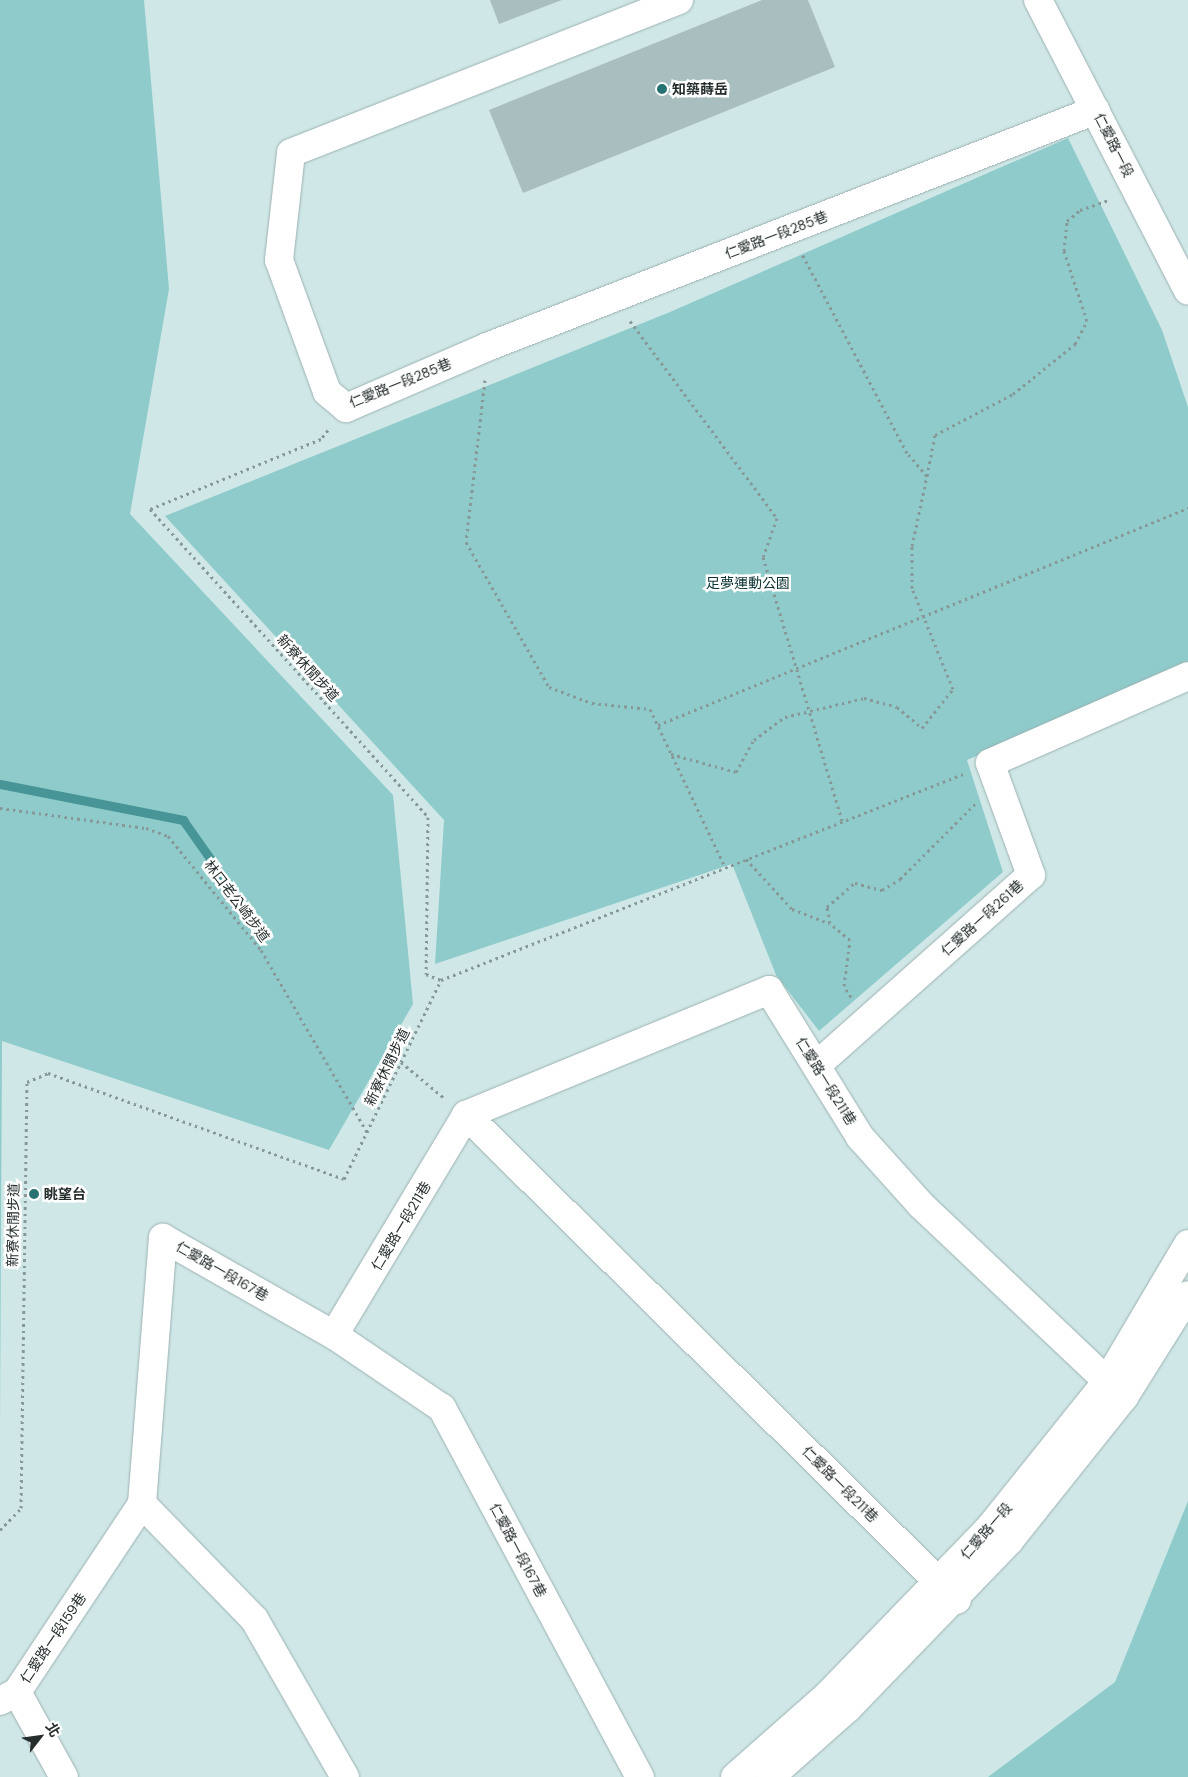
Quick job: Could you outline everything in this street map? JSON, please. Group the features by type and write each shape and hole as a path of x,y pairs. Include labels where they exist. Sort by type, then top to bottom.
{"street":[{"name":"仁愛路一段285巷","path":"679,0 291,153 279,260 327,392 346,408 487,347 1096,110"},
{"name":"仁愛路一段","path":"1038,0 1188,291"},
{"path":"993,773 1188,676"},
{"name":"仁愛路一段261巷","path":"817,1065 1031,875 993,773"},
{"name":"仁愛路一段211巷","path":"334,1335 466,1115 769,990 860,1137 921,1205 1116,1389"},
{"name":"仁愛路一段211巷","path":"466,1115 949,1591"},
{"name":"仁愛路一段167巷","path":"142,1504 163,1238 334,1335 442,1408 640,1777"},
{"name":"仁愛路一段","path":"1116,1389 1188,1244"},
{"name":"仁愛路一段","path":"770,1777 848,1708 949,1591 1116,1389 1188,1294"},
{"path":"142,1504 254,1620 345,1777"},
{"name":"仁愛路一段159巷","path":"64,1777 9,1696 142,1504"},
{"name":"仁愛路一段","path":"735,1777 949,1591"}],"path":[{"path":"671,754 736,772 754,740 785,717 864,698 897,707 922,728 953,689 912,588 912,546 935,435 1013,394 1075,344 1086,321 1064,251 1067,221 1080,210 1137,189"},
{"path":"790,229 907,454 926,476"},
{"path":"613,298 777,518 763,557 798,666 842,820"},
{"path":"487,347 480,442 466,542 549,687 592,703 650,709 725,867"},
{"name":"新寮休閒步道","path":"0,1530 21,1508 26,1082 48,1072 344,1179 441,980 426,974 428,817 150,509 321,439 346,408"},
{"path":"658,725 798,666 1188,508"},
{"path":"441,980 842,820 993,773"},
{"path":"830,923 827,907 855,883 882,890 900,879 993,773"},
{"name":"林口老公崎步道","path":"0,808 146,828 168,836 261,950 367,1133"},
{"path":"746,859 792,909 830,923 850,940 844,986 865,1022"},
{"path":"401,1062 466,1115"}],"green space":[{"path":"0,0 144,0 169,289 130,514 393,795 413,1004 329,1150 2,1041 0,1430"},
{"name":"足夢運動公園","path":"1068,138 1162,330 1188,407 1188,664 967,760 1003,872 819,1031 776,975 732,864 435,964 444,820 165,516 670,312"},
{"path":"1188,1501 1188,1777 988,1777 1115,1682"}],"building":[{"path":"490,0 562,0 499,24"},
{"name":"知築蒔岳","path":"762,0 808,0 835,67 523,193 489,110"}],"waterway":[{"path":"0,784 183,820 256,924"}],"place":[{"name":"知築蒔岳","path":"662,89"},
{"name":"眺望台","path":"34,1194"}]}
